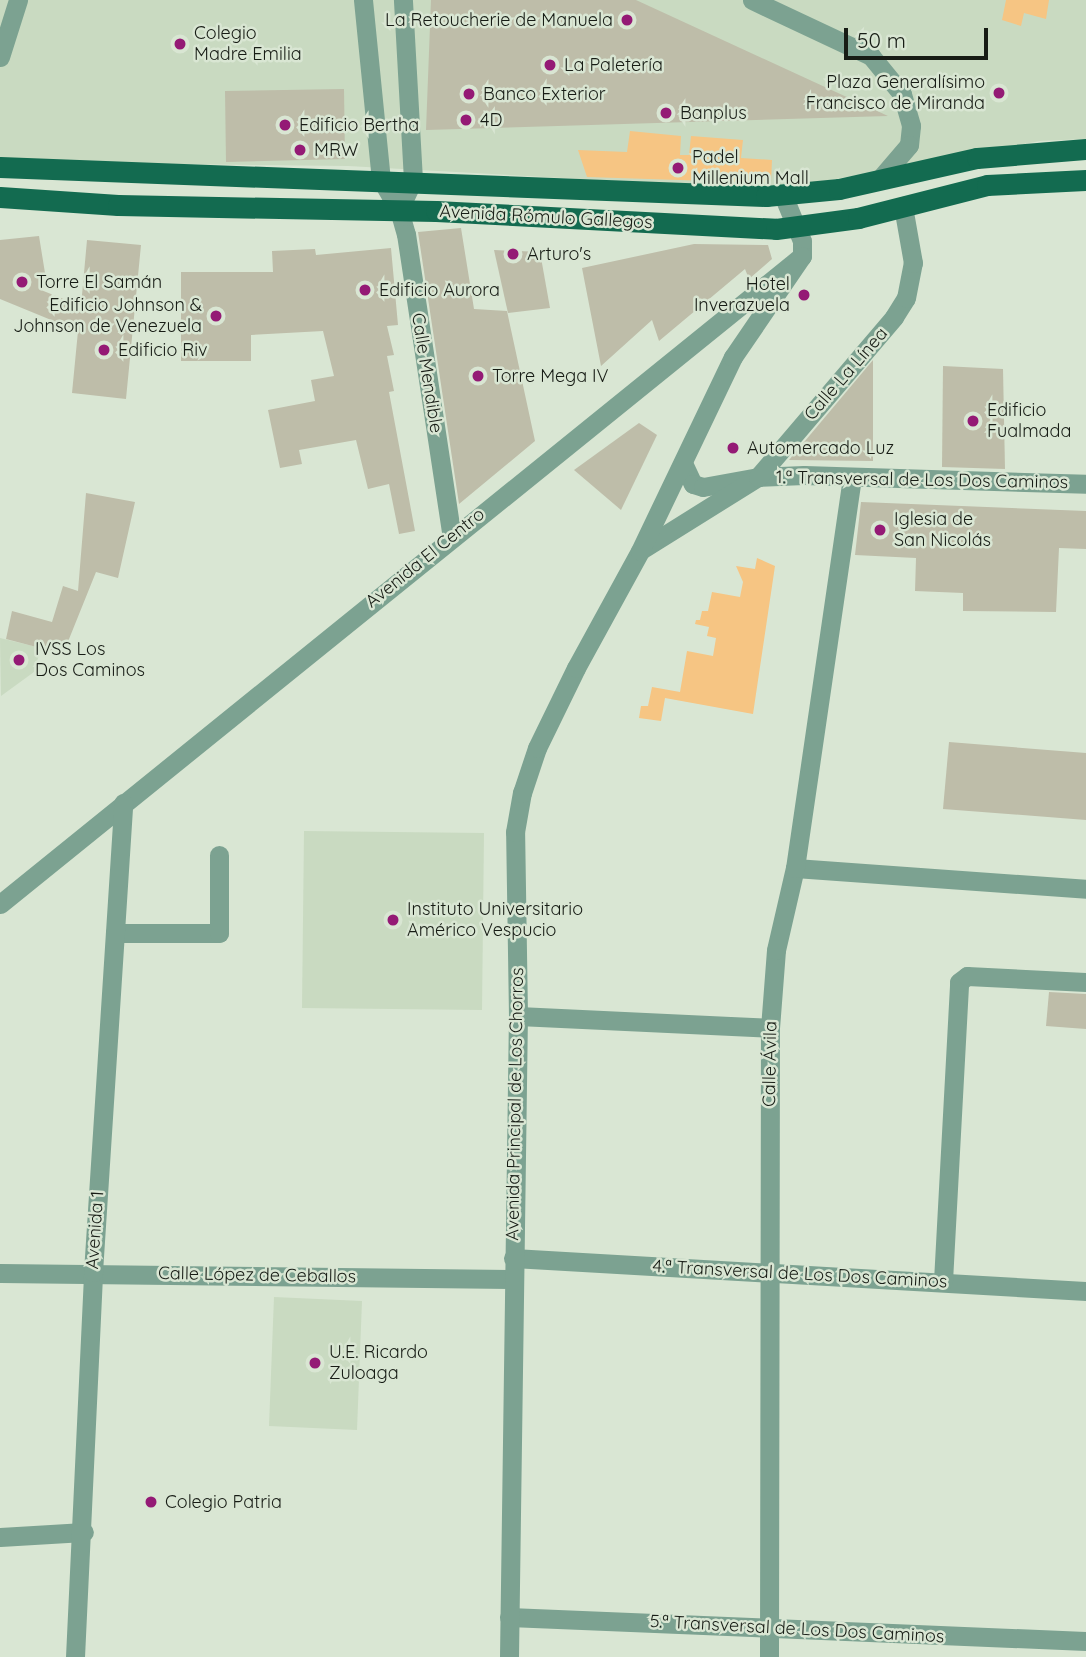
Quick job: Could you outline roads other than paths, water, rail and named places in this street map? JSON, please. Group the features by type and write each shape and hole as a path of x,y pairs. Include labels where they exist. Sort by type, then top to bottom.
{"main road":[{"name":"Avenida Rómulo Gallegos","path":"0,167 783,195 879,180 977,158 1086,149"},
{"name":"Avenida Rómulo Gallegos","path":"0,197 118,205 399,211 797,228 987,185 1086,180"}],"street":[{"path":"0,57 18,0"},
{"path":"363,0 381,179 399,211"},
{"path":"399,211 413,180 403,0"},
{"path":"752,0 871,56 902,94 911,126 909,145 879,180"},
{"path":"783,195 797,228 802,256"},
{"name":"Calle La Línea","path":"640,551 758,477 906,298 913,263 903,206"},
{"name":"Calle Mendible","path":"399,211 452,537"},
{"name":"Avenida El Centro","path":"0,904 802,256"},
{"name":"Avenida Principal de Los Chorros","path":"509,1657 518,1016 515,832 522,793 537,748 576,668 640,551 733,358 802,256"},
{"path":"741,307 754,309 760,318"},
{"path":"710,332 732,331 736,341 733,358"},
{"path":"682,463 693,484 703,487 758,477"},
{"name":"1.ª Transversal de Los Dos Caminos","path":"758,477 1086,484"},
{"name":"Calle Ávila","path":"769,1657 767,1271 770,1028 776,950 795,868 852,477"},
{"name":"Avenida 1","path":"75,1657 83,1532 93,1272 123,803"},
{"path":"115,933 219,933 219,855"},
{"path":"795,868 1086,888"},
{"path":"943,1281 959,982 967,976 1086,982"},
{"path":"518,1016 770,1028"},
{"name":"4.ª Transversal de Los Dos Caminos","path":"513,1258 1086,1291"},
{"name":"Calle López de Ceballos","path":"0,1273 513,1279"},
{"path":"0,1537 83,1532"},
{"name":"5.ª Transversal de Los Dos Caminos","path":"509,1616 1086,1641"}],"place":[{"name":"La Retoucherie de Manuela","path":"627,20"},
{"name":"Colegio Madre Emilia","path":"180,44"},
{"name":"La Paletería","path":"550,65"},
{"name":"Plaza Generalísimo Francisco de Miranda","path":"999,93"},
{"name":"Banco Exterior","path":"469,94"},
{"name":"Banplus","path":"666,113"},
{"name":"4D","path":"466,120"},
{"name":"Edificio Bertha","path":"285,125"},
{"name":"MRW","path":"300,150"},
{"name":"Padel Millenium Mall","path":"678,168"},
{"name":"Arturo's","path":"513,254"},
{"name":"Torre El Samán","path":"22,282"},
{"name":"Edificio Aurora","path":"365,290"},
{"name":"Hotel Inverazuela","path":"804,295"},
{"name":"Edificio Johnson & Johnson de Venezuela","path":"216,316"},
{"name":"Edificio Riv","path":"104,350"},
{"name":"Torre Mega IV","path":"478,376"},
{"name":"Edificio Fualmada","path":"973,421"},
{"name":"Automercado Luz","path":"733,448"},
{"name":"Iglesia de San Nicolás","path":"880,530"},
{"name":"IVSS Los Dos Caminos","path":"19,660"},
{"name":"Instituto Universitario Américo Vespucio","path":"393,920"},
{"name":"U.E. Ricardo Zuloaga","path":"315,1363"},
{"name":"Colegio Patria","path":"151,1502"}]}
